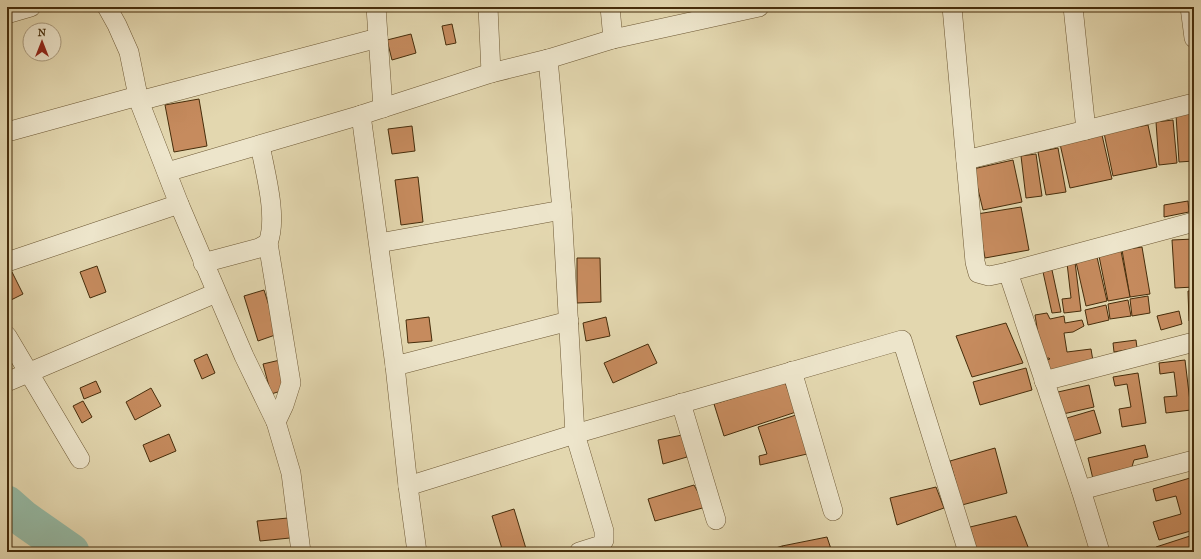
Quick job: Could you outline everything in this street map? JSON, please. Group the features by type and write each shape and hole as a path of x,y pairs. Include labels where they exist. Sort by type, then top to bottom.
{"street":[{"path":"7,14 31,7"},
{"path":"107,7 129,52 139,98 179,204 216,293 276,422 291,473 301,552"},
{"path":"376,7 383,108"},
{"path":"488,7 491,73"},
{"path":"610,7 613,39"},
{"path":"167,172 361,115 491,73 548,59 613,39 715,12 759,7"},
{"path":"952,7 974,262 978,272 990,276 1008,272 1194,222"},
{"path":"1073,7 1086,130"},
{"path":"1190,7 1194,38"},
{"path":"7,132 378,38"},
{"path":"548,59 562,210 575,434 604,531 602,549 579,552"},
{"path":"966,160 1194,103"},
{"path":"361,115 395,366 417,552"},
{"path":"260,145 270,195 272,234 268,243 291,383 284,405 276,422"},
{"path":"7,262 179,204"},
{"path":"379,243 562,210"},
{"path":"204,262 259,248 268,243"},
{"path":"1008,272 1081,490 1100,552"},
{"path":"9,381 216,293"},
{"path":"395,366 569,321"},
{"path":"7,336 80,458"},
{"path":"408,486 575,434 902,340 968,552"},
{"path":"1044,381 1194,342"},
{"path":"792,371 833,511"},
{"path":"681,403 716,520"},
{"path":"1081,490 1194,460"}],"building":[{"path":"452,24 456,43 446,45 442,26"},
{"path":"411,34 416,53 392,60 387,40"},
{"path":"199,99 207,146 174,152 165,105"},
{"path":"1194,113 1194,161 1179,162 1176,115"},
{"path":"1173,120 1177,163 1159,165 1156,122"},
{"path":"1148,125 1157,167 1113,176 1104,133"},
{"path":"412,126 415,151 392,154 388,129"},
{"path":"1102,135 1112,179 1070,188 1060,144"},
{"path":"1058,148 1066,192 1046,195 1038,152"},
{"path":"1036,154 1042,196 1026,198 1021,156"},
{"path":"1013,160 1022,202 983,210 973,169"},
{"path":"418,177 423,222 401,225 395,180"},
{"path":"1188,201 1189,212 1164,217 1164,205"},
{"path":"1021,207 1029,250 985,258 977,214"},
{"path":"1194,239 1194,287 1175,288 1172,240"},
{"path":"1142,247 1150,294 1130,297 1122,250"},
{"path":"1121,251 1130,297 1108,301 1099,256"},
{"path":"1097,257 1107,301 1086,306 1076,262"},
{"path":"577,258 600,258 601,302 577,303"},
{"path":"1075,262 1081,311 1064,313 1062,299 1071,298 1067,263"},
{"path":"97,266 106,292 90,298 80,272"},
{"path":"1052,270 1061,312 1052,313 1043,272"},
{"path":"12,272 23,294 7,302 7,274"},
{"path":"264,290 278,334 258,341 244,296"},
{"path":"1188,291 1194,291 1194,321 1189,321"},
{"path":"1148,296 1150,313 1132,316 1130,299"},
{"path":"1128,300 1131,316 1110,319 1108,304"},
{"path":"1106,305 1109,320 1088,325 1085,310"},
{"path":"1179,311 1182,324 1161,330 1157,316"},
{"path":"1047,313 1050,319 1064,316 1065,323 1082,320 1084,326 1073,332 1064,333 1067,352 1091,349 1094,367 1043,375 1041,361 1050,359 1042,359 1035,315"},
{"path":"429,317 432,341 408,343 406,320"},
{"path":"606,317 610,336 586,341 583,323"},
{"path":"1006,323 1023,363 972,377 956,336"},
{"path":"1136,340 1137,348 1114,352 1113,343"},
{"path":"648,344 657,363 613,383 604,363"},
{"path":"207,354 215,373 202,379 194,360"},
{"path":"280,360 288,389 271,394 263,364"},
{"path":"1185,360 1191,410 1166,413 1164,397 1177,396 1174,372 1160,374 1159,363"},
{"path":"1026,368 1032,390 980,405 973,382"},
{"path":"1138,373 1146,423 1122,427 1119,409 1131,407 1127,384 1115,386 1113,377"},
{"path":"96,381 101,392 84,399 80,388"},
{"path":"785,382 796,412 724,436 714,404"},
{"path":"1089,385 1094,407 1063,414 1058,392"},
{"path":"151,388 161,406 135,420 126,402"},
{"path":"83,401 92,417 82,423 73,406"},
{"path":"1094,410 1101,433 1073,441 1067,418"},
{"path":"796,415 807,454 760,465 759,456 767,454 758,427"},
{"path":"169,434 176,451 150,462 143,445"},
{"path":"682,435 687,457 663,464 658,440"},
{"path":"1145,445 1148,457 1134,460 1131,470 1093,479 1088,458"},
{"path":"995,448 1007,493 962,505 950,461"},
{"path":"1190,478 1194,492 1194,530 1159,540 1153,522 1181,514 1176,496 1156,501 1153,489"},
{"path":"694,485 706,507 655,521 648,499"},
{"path":"936,487 944,508 897,525 890,498"},
{"path":"514,509 527,552 503,552 492,516"},
{"path":"1016,516 1030,552 977,552 970,527"},
{"path":"288,518 290,538 260,541 257,521"},
{"path":"1190,536 1194,552 1158,552 1156,547"},
{"path":"827,537 832,552 784,552 782,546"},
{"path":"782,546 784,552 763,552"}],"waterway":[{"path":"7,504 24,519 71,552"}]}
